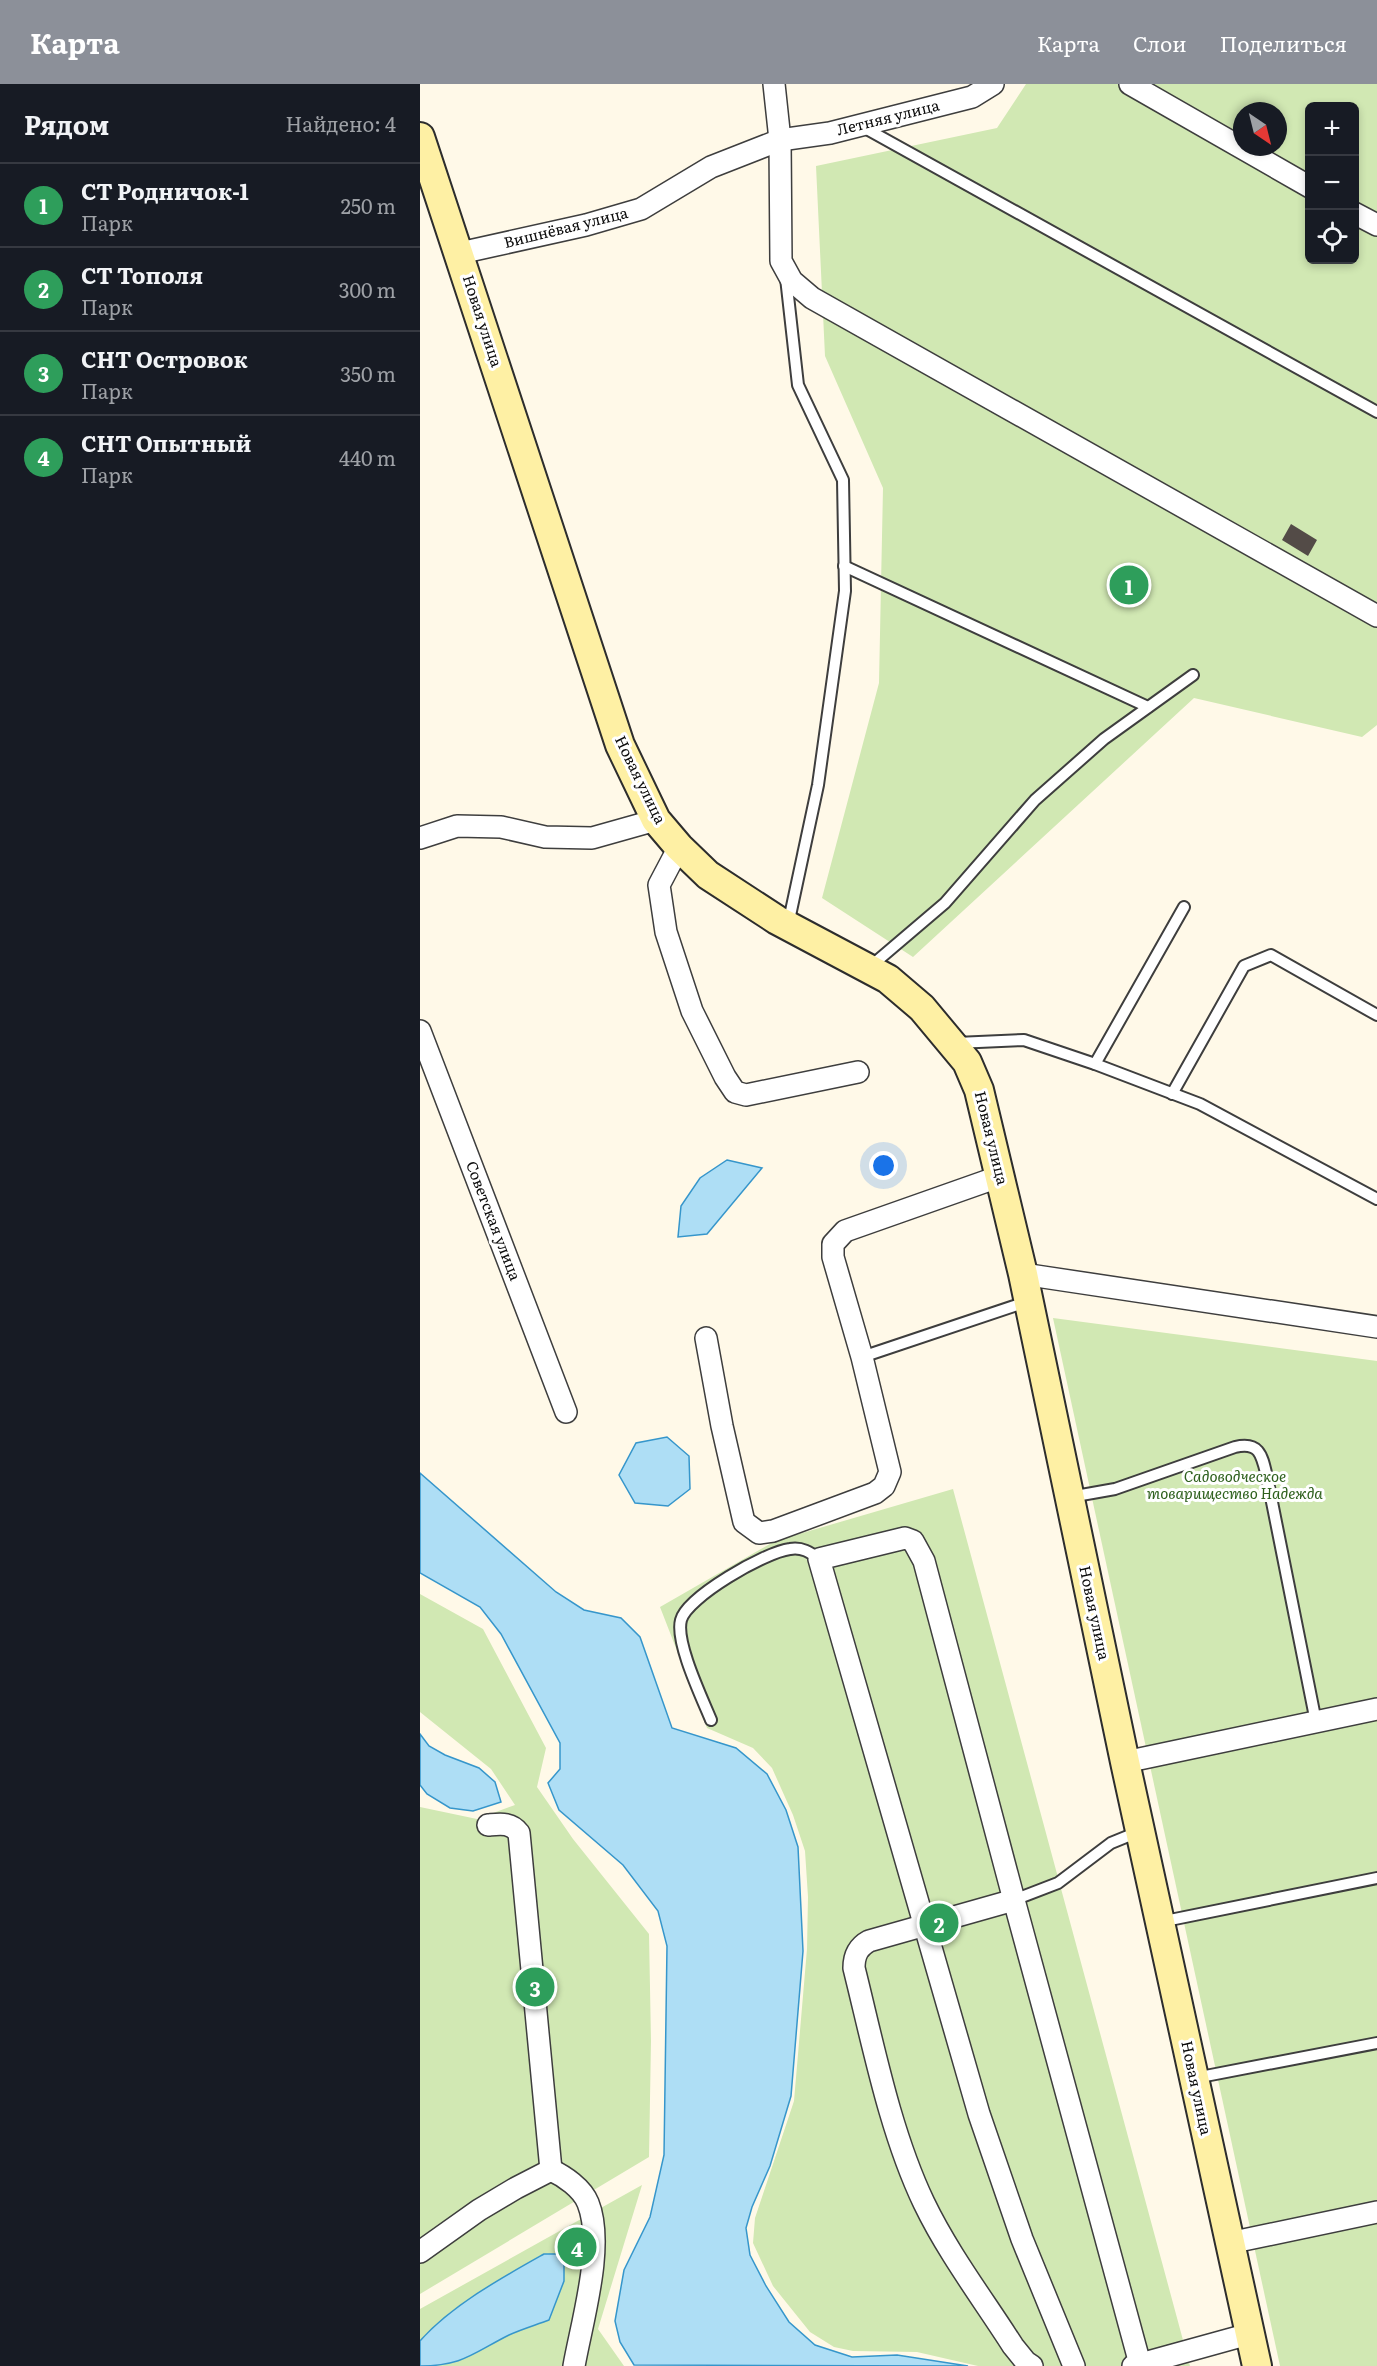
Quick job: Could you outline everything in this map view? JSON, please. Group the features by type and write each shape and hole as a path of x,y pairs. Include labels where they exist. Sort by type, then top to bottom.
{"street":[{"path":"774,84 780,140 781,261 792,280 812,298 1377,616"},
{"name":"Летняя улица","path":"780,140 830,133 972,97 993,84"},
{"path":"1130,84 1305,184"},
{"name":"Новая улица","path":"420,137 620,745 656,820 679,847 708,875 788,925 888,979 922,1008 967,1062 980,1090 1026,1288 1125,1762 1257,2366"},
{"name":"Вишнёвая улица","path":"460,253 586,225 641,209 711,167 780,140"},
{"path":"1359,216 1377,225"},
{"path":"420,838 457,826 501,827 545,837 592,838 656,820"},
{"path":"679,847 659,885 666,932 692,1011 735,1092 746,1095 858,1072"},
{"name":"Советская улица","path":"420,1031 566,1412"},
{"path":"706,1338 722,1426 744,1522 759,1533 773,1531 875,1493 888,1480 890,1472 862,1357 832,1257 833,1244 845,1231 1001,1176"},
{"path":"1026,1288 1377,1327"},
{"path":"1068,2365 1001,2181 924,1925 819,1558 905,1538 913,1541 919,1548 1136,2365 1249,2334"},
{"path":"1125,1762 1377,1709"},
{"path":"488,1825 503,1823 515,1827 519,1833 550,2170"},
{"path":"1014,1900 869,1941 862,1945 854,1958 856,1977 892,2115 924,2204 938,2230 1013,2346 1032,2366"},
{"path":"420,2252 488,2204 550,2170"},
{"path":"550,2170 564,2176 584,2195 592,2220 591,2273 574,2366"},
{"path":"1229,2243 1377,2212"}],"lane":[{"path":"860,125 1377,412"},
{"path":"786,272 798,386 843,480 844,566 844,591 818,786 788,925"},
{"path":"844,566 1148,707"},
{"path":"869,969 945,903 1035,800 1104,739 1193,675"},
{"path":"1095,1064 1184,907"},
{"path":"1172,1094 1244,966 1271,955 1377,1015"},
{"path":"951,1043 1024,1040 1095,1064 1200,1104 1377,1199"},
{"path":"862,1357 1026,1288"},
{"path":"1070,1497 1115,1489 1246,1445 1256,1449 1263,1459 1267,1477 1316,1722"},
{"path":"711,1720 681,1642 681,1618 695,1599 766,1556 790,1549 806,1550 819,1558"},
{"path":"1014,1900 1058,1883 1111,1843 1140,1832"},
{"path":"1160,1922 1377,1878"},
{"path":"1194,2078 1377,2043"}],"green space":[{"path":"1026,84 1377,84 1377,725 1362,737 1194,698 913,957 822,898 879,683 883,488 825,356 816,166 997,128"},
{"name":"Садоводческое товарищество Надежда","path":"1053,1318 1377,1361 1377,2366 1280,2366"},
{"path":"953,1489 1190,2366 978,2366 917,2352 853,2351 834,2347 810,2332 773,2286 753,2243 755,2218 794,2101 807,1949 808,1897 805,1851 793,1815 772,1768 753,1748 707,1728 660,1607 775,1541"},
{"path":"420,1594 483,1629 546,1748 537,1787 573,1839 649,1934 651,2041 649,2157 420,2294 420,1807 477,1819 515,1805 491,1769 420,1712"},
{"path":"642,2185 598,2329 624,2366 420,2366 420,2309"}],"water":[{"path":"727,1160 762,1168 707,1234 678,1237 681,1206 700,1178"},
{"path":"667,1437 689,1456 690,1489 668,1506 635,1503 619,1475 636,1443"},
{"path":"420,1473 556,1592 584,1610 621,1618 640,1637 672,1728 736,1748 767,1774 786,1810 798,1847 803,1951 791,2096 770,2166 752,2207 746,2228 750,2255 789,2322 815,2345 852,2357 897,2355 968,2366 634,2365 620,2342 615,2321 624,2270 650,2217 664,2155 667,1946 658,1911 623,1865 559,1810 548,1783 560,1769 560,1743 501,1634 480,1607 420,1573"},
{"path":"420,1734 429,1746 479,1768 495,1782 501,1802 473,1811 450,1808 427,1794 420,1785"},
{"path":"544,2254 564,2254 564,2281 549,2320 509,2335 458,2361 420,2366 420,2341 447,2315"}],"building":[{"path":"1291,524 1317,540 1308,556 1282,540"}],"place":[{"name":"СТ Родничок-1","path":"1129,585"},
{"name":"СТ Тополя","path":"939,1923"},
{"name":"СНТ Островок","path":"535,1987"},
{"name":"СНТ Опытный","path":"577,2247"}]}
